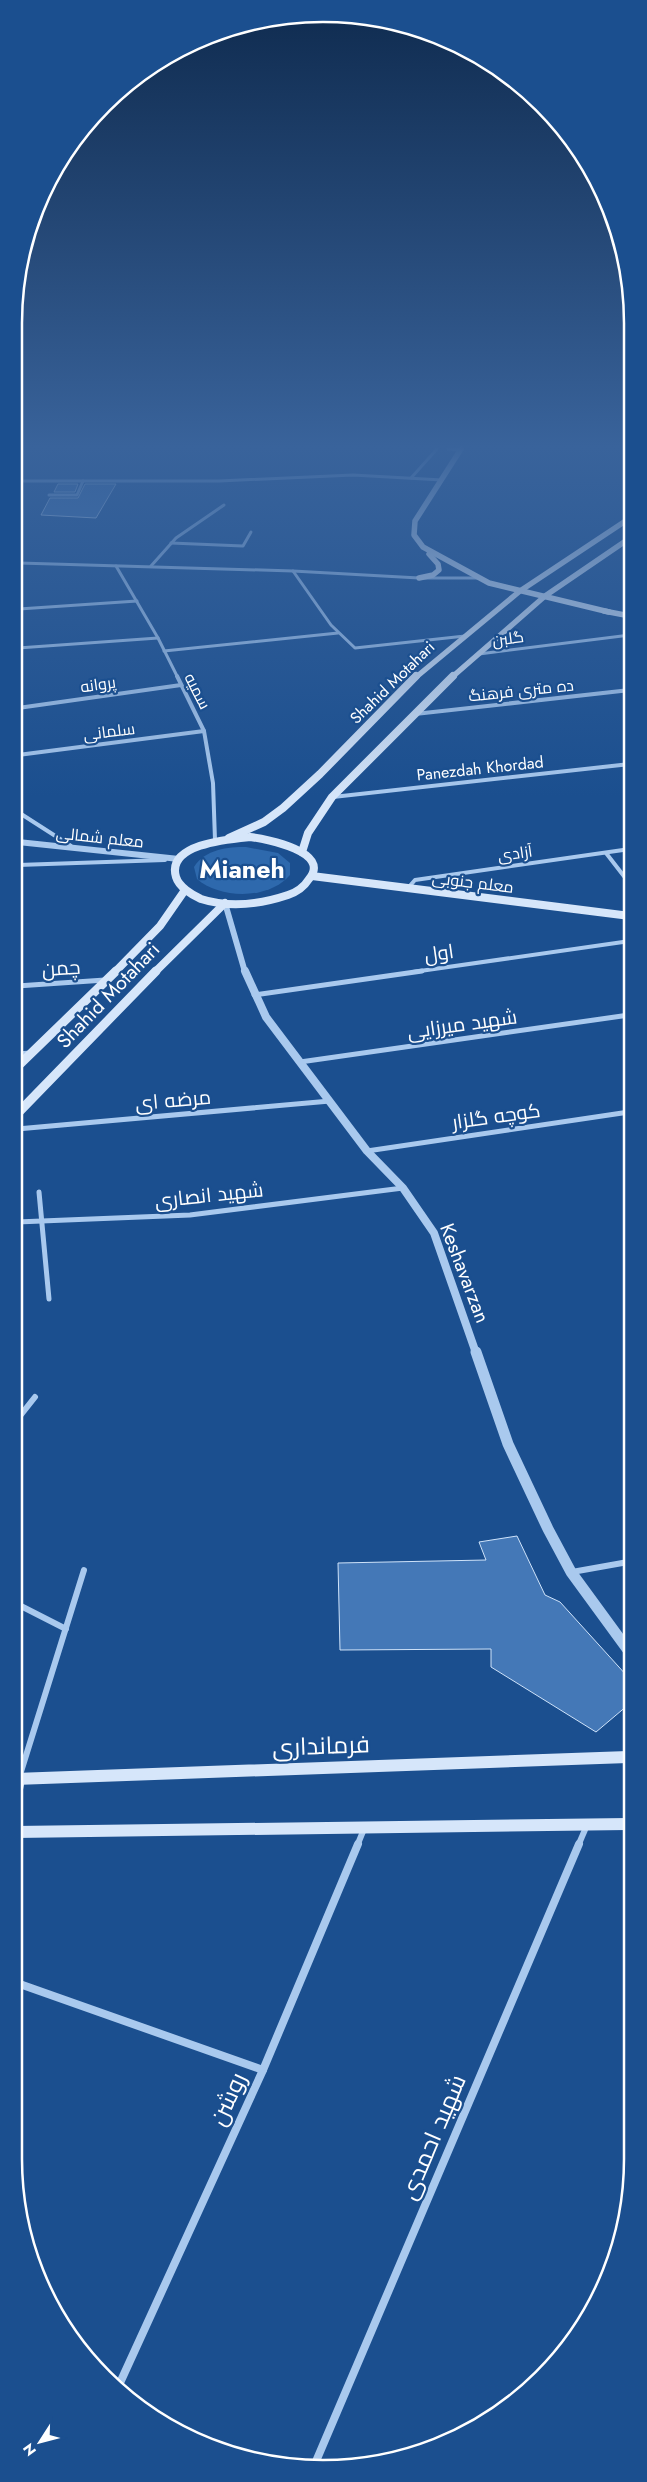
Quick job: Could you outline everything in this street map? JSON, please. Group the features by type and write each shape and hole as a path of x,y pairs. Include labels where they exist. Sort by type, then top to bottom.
{"main road":[{"path":"419,578 433,575 439,570 438,565"},
{"path":"457,565 484,579 519,590 624,615"},
{"name":"Shahid Motahari","path":"230,838 264,822 283,808 320,774 424,668 519,590 558,565"},
{"name":"Shahid Motahari","path":"302,852 308,833 332,797 415,714 478,654 545,596 591,565"},
{"path":"230,838 270,839 302,852 310,859 313,867 312,876 305,886 284,897 248,904 225,903 196,896 185,890 178,883 174,875 179,859 188,852 215,840 230,838"},
{"name":"معلم جنوبی","path":"312,876 624,915"},
{"name":"Shahid Motahari","path":"22,1062 160,926 185,890"},
{"name":"Shahid Motahari","path":"22,1109 190,936 225,903"},
{"name":"فرمانداری","path":"22,1779 624,1757"},
{"path":"22,1832 624,1824"}],"street":[{"path":"78,565 484,579"},
{"name":"سمیه","path":"116,566 158,638 204,731 213,784 215,840"},
{"path":"293,571 338,633 349,645 363,648 465,636"},
{"path":"22,609 138,601"},
{"path":"164,651 338,633"},
{"name":"گلبن","path":"478,654 624,636"},
{"path":"22,648 158,638"},
{"name":"پروانه","path":"22,707 181,685"},
{"name":"ده متری فرهنگ","path":"415,714 624,691"},
{"name":"سلمانی","path":"22,754 204,731"},
{"name":"Panezdah Khordad","path":"332,797 624,765"},
{"path":"22,815 73,848"},
{"name":"معلم شمالی","path":"22,842 179,859"},
{"name":"آزادی","path":"408,888 415,880 624,850"},
{"path":"606,853 624,876"},
{"path":"22,865 179,859"},
{"name":"Keshavarzan","path":"225,903 240,961 253,995 299,1062 367,1150 403,1188 434,1233 508,1444 548,1529 572,1572 624,1644"},
{"name":"اول","path":"253,995 624,942"},
{"name":"چمن","path":"22,986 108,979"},
{"name":"شهید میرزایی","path":"299,1062 624,1016"},
{"path":"22,1054 31,1054"},
{"name":"مرضه ای","path":"22,1129 331,1101"},
{"name":"کوچه گلزار","path":"367,1150 624,1113"},
{"name":"شهید انصاری","path":"22,1222 190,1215 403,1188"},
{"path":"39,1192 49,1299"},
{"path":"22,1413 35,1397"},
{"path":"572,1572 624,1563"},
{"path":"22,1764 84,1570"},
{"path":"22,1607 66,1629"},
{"name":"شهید احمدی","path":"317,2460 587,1824"},
{"name":"روشن","path":"121,2381 263,2070 364,1827"},
{"path":"22,1985 263,2070"}],"shaded area":[{"path":"246,847 278,853 290,863 290,875 270,889 244,894 218,890 207,886 197,879 194,867 204,856 217,850"}],"building":[{"path":"517,1536 545,1595 560,1602 624,1673 624,1708 596,1732 491,1667 491,1649 340,1650 338,1563 486,1560 479,1542"}],"district":[{"name":"Mianeh","path":"242,869"}]}
